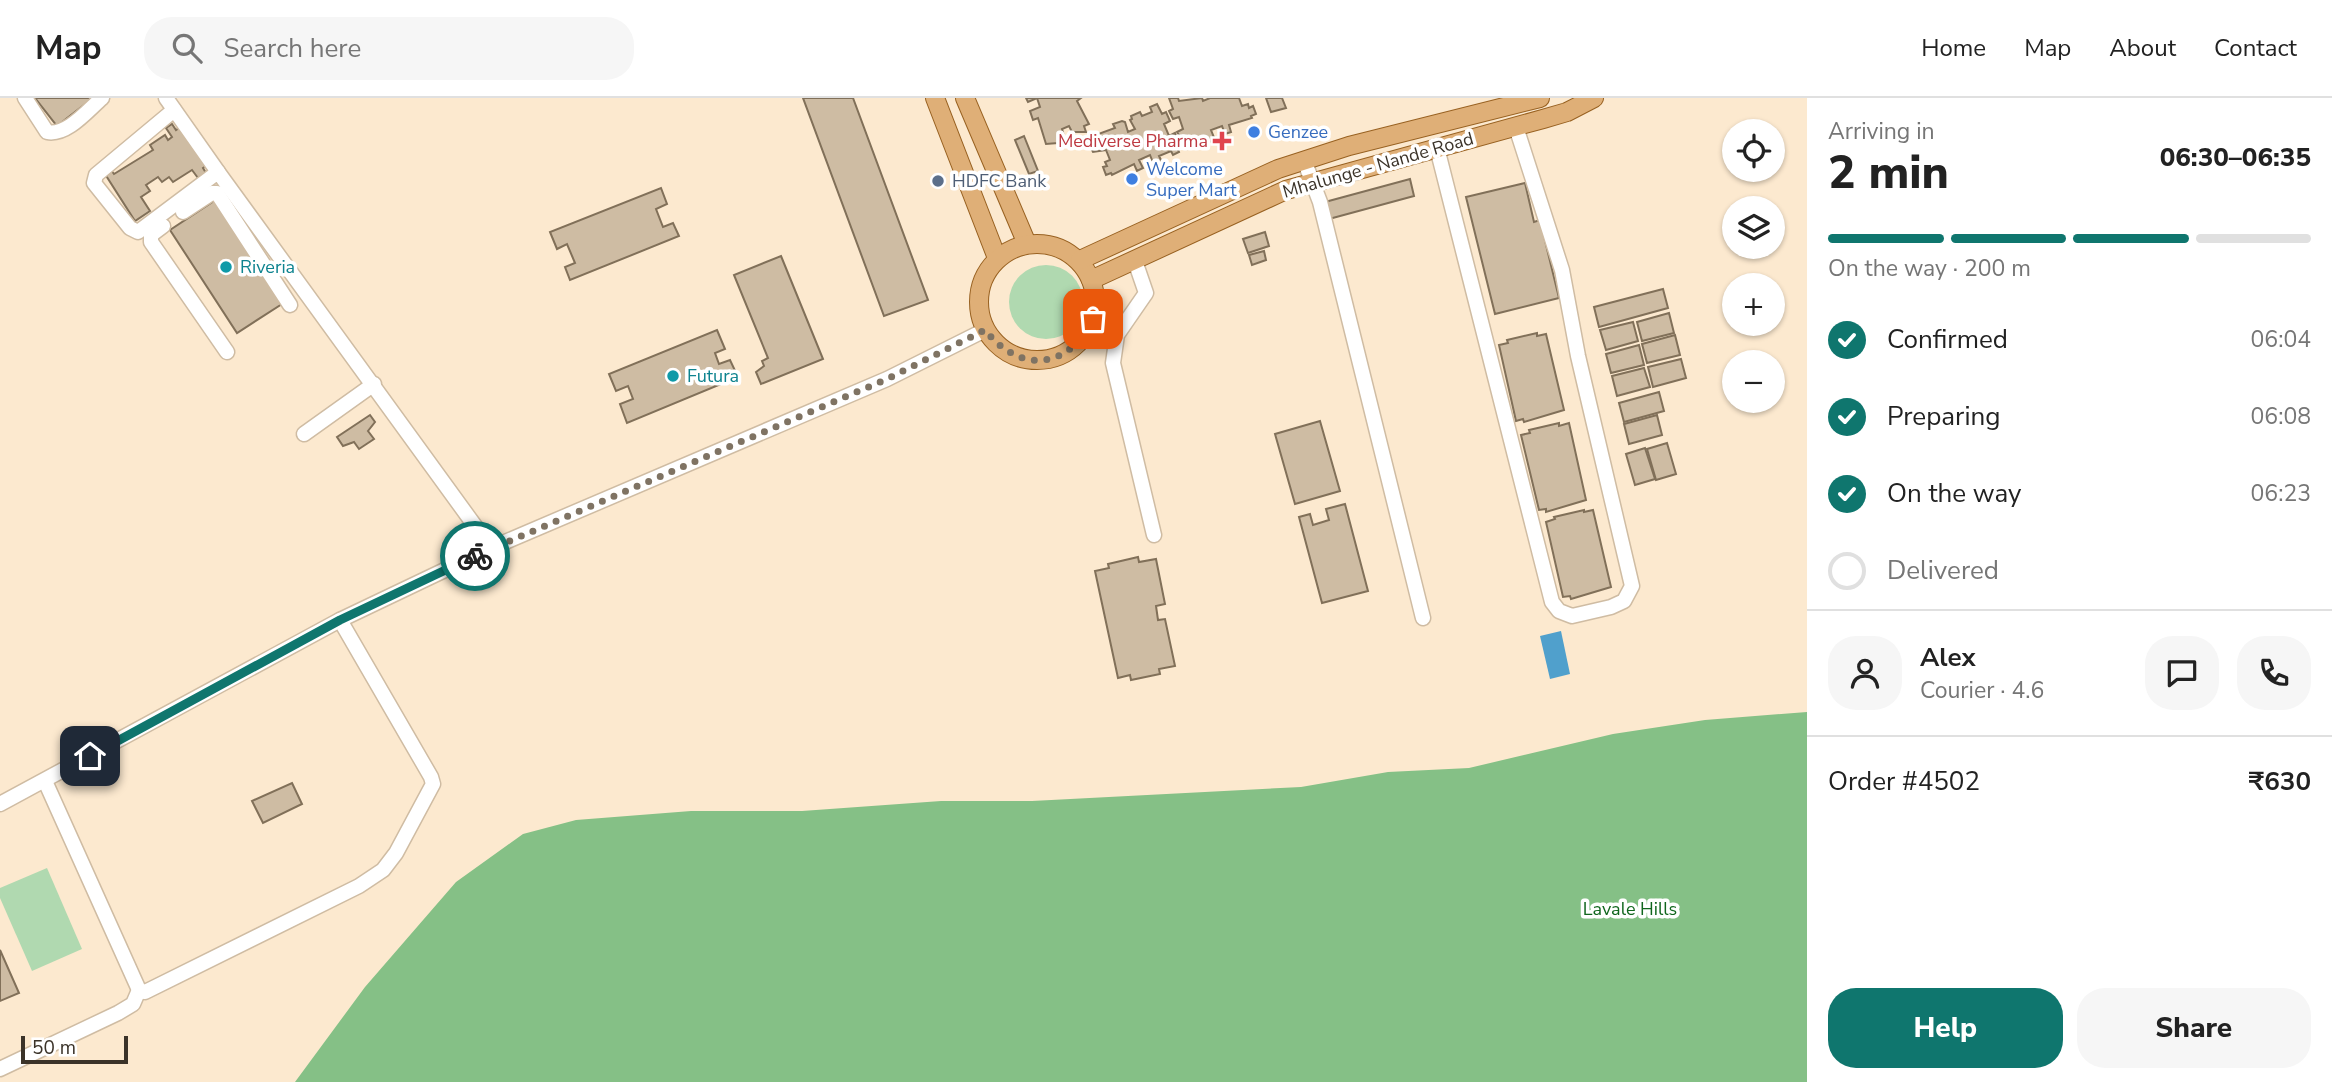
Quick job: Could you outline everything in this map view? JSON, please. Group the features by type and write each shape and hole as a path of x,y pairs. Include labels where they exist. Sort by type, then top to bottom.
{"main road":[{"path":"935,98 997,258"},
{"path":"965,98 1027,244"},
{"name":"Mhalunge - Nande Road","path":"1080,260 1278,169 1349,146 1540,98"},
{"name":"Mhalunge - Nande Road","path":"1091,280 1286,190 1517,127 1567,112 1594,98"},
{"path":"1027,244 1047,244 1080,260 1091,280 1095,299 1093,319 1084,336 1070,350 1052,359 1033,361 1013,356 997,346 985,330 978,312 978,292 985,274 997,258 1011,249 1027,244"}],"street":[{"path":"25,98 47,132 53,133 65,129 102,98"},
{"path":"218,172 138,232 130,228 94,183 96,175 170,104 491,548"},
{"path":"1437,148 1552,601 1559,611 1572,616 1611,607 1624,601 1632,586 1580,367 1562,270 1517,127"},
{"path":"1304,160 1320,202 1423,618"},
{"path":"226,352 151,242 151,235 214,192 219,195 290,305"},
{"path":"258,257 274,246"},
{"path":"1135,261 1146,293 1117,335 1114,363 1154,535"},
{"path":"0,804 340,620 491,548 887,379 985,330"},
{"path":"304,433 373,384"},
{"path":"45,781 139,990 145,992 187,973 359,886 383,870 396,853 433,784 340,620"},
{"path":"0,1069 118,1013 132,1004 139,990"}],"green space":[{"path":"1046,265 1060,268 1072,276 1080,288 1083,302 1080,316 1072,328 1060,336 1046,339 1032,336 1020,328 1012,316 1009,302 1012,288 1020,276 1032,268"},
{"name":"Lavale Hills","path":"1807,712 1807,1082 295,1082 365,987 456,882 523,834 576,820 691,811 802,811 941,801 1032,801 1301,787 1388,772 1469,768 1613,734 1705,720"},
{"path":"47,868 82,949 32,971 0,898 0,888"}],"water":[{"path":"1561,631 1570,674 1550,679 1540,636"}],"building":[{"path":"35,98 93,98 57,126"},
{"path":"803,98 853,98 928,300 884,316"},
{"path":"1037,98 1081,98 1077,101 1089,124 1084,126 1086,132 1072,132 1069,126 1062,129 1064,136 1058,143 1046,144 1038,118 1033,120 1030,111 1040,107"},
{"path":"1169,98 1178,98 1179,101 1202,98 1203,101 1210,98 1239,98 1242,106 1253,106 1256,114 1251,116 1252,118 1229,125 1231,132 1225,134 1222,126 1211,130 1215,140 1207,143 1204,137 1192,142 1194,146 1188,149 1177,132 1183,129 1179,117 1173,119 1169,111 1173,109"},
{"path":"1266,98 1282,98 1286,108 1271,112"},
{"path":"1157,104 1162,114 1166,112 1170,121 1164,124 1169,136 1175,133 1179,152 1173,155 1171,151 1159,156 1162,162 1154,165 1150,155 1139,160 1143,168 1137,171 1134,164 1112,175 1106,175 1103,167 1107,166 1105,162 1110,160 1106,150 1093,152 1088,142 1090,137 1115,128 1113,124 1122,121 1125,122 1128,132 1135,129 1130,120 1131,116 1140,112 1142,116 1152,112 1150,107"},
{"path":"172,124 176,130 182,126 207,165 203,168 206,173 198,178 192,170 173,182 169,177 162,182 158,177 146,185 150,191 141,197 150,211 135,221 105,174 111,170 114,174 153,150 150,145 165,135 168,140 172,137 166,128"},
{"path":"1024,136 1038,171 1029,174 1015,140"},
{"path":"1410,179 1414,196 1329,219 1325,202"},
{"path":"1525,183 1534,222 1540,220 1559,298 1495,314 1466,197"},
{"path":"661,188 667,204 656,209 663,227 673,223 679,236 570,280 565,267 575,263 567,244 557,249 550,232"},
{"name":"Riveria","path":"214,201 282,304 237,333 170,230"},
{"path":"1265,232 1269,246 1248,253 1243,239"},
{"path":"1264,251 1266,260 1252,265 1249,255"},
{"path":"781,256 823,359 761,384 756,372 764,366 762,361 768,358 734,275"},
{"path":"1663,289 1668,308 1599,327 1594,307"},
{"path":"1669,313 1674,333 1642,341 1637,322"},
{"path":"1633,322 1638,341 1606,350 1600,330"},
{"name":"Futura","path":"717,330 725,349 715,353 719,364 730,360 738,377 627,423 620,404 633,399 628,386 616,391 609,374"},
{"path":"1537,333 1537,336 1546,334 1564,410 1524,422 1523,419 1516,421 1499,345 1508,343 1507,340"},
{"path":"1675,335 1680,355 1647,363 1642,344"},
{"path":"1639,345 1644,365 1611,373 1606,354"},
{"path":"1681,359 1686,378 1653,387 1648,367"},
{"path":"1644,368 1650,387 1617,396 1612,376"},
{"path":"1659,392 1664,411 1624,422 1619,403"},
{"path":"370,415 375,422 368,431 374,439 359,449 354,442 343,446 337,437"},
{"path":"1657,415 1662,435 1629,444 1624,424"},
{"path":"1320,421 1340,491 1295,504 1275,434"},
{"path":"1559,423 1559,426 1569,423 1586,500 1546,512 1546,509 1539,510 1521,435 1530,433 1529,430"},
{"path":"1667,443 1676,474 1656,480 1647,449"},
{"path":"1645,448 1655,479 1635,485 1626,454"},
{"path":"1345,504 1368,591 1322,603 1299,517 1310,514 1313,525 1329,520 1326,509"},
{"path":"1593,510 1611,587 1571,599 1570,596 1563,597 1546,522 1555,519 1554,517"},
{"path":"1138,557 1139,562 1156,559 1165,604 1156,606 1158,620 1165,619 1175,666 1159,669 1160,674 1131,680 1130,675 1118,678 1095,571 1109,568 1108,564"},
{"path":"292,783 302,804 263,823 252,801"},
{"path":"0,950 19,993 0,1001"}],"way so far":[{"path":"475,556 887,379 985,330 997,346 1013,356 1033,361 1052,359 1070,350 1084,336 1093,319"}],"place":[{"name":"Genzee","path":"1254,132"},
{"name":"Mediverse Pharma","path":"1222,141"},
{"name":"Welcome Super Mart","path":"1132,179"},
{"name":"HDFC Bank","path":"938,181"},
{"name":"Riveria","path":"226,267"},
{"name":"Futura","path":"673,376"}],"route":[{"path":"90,756 340,620 475,556"}]}
